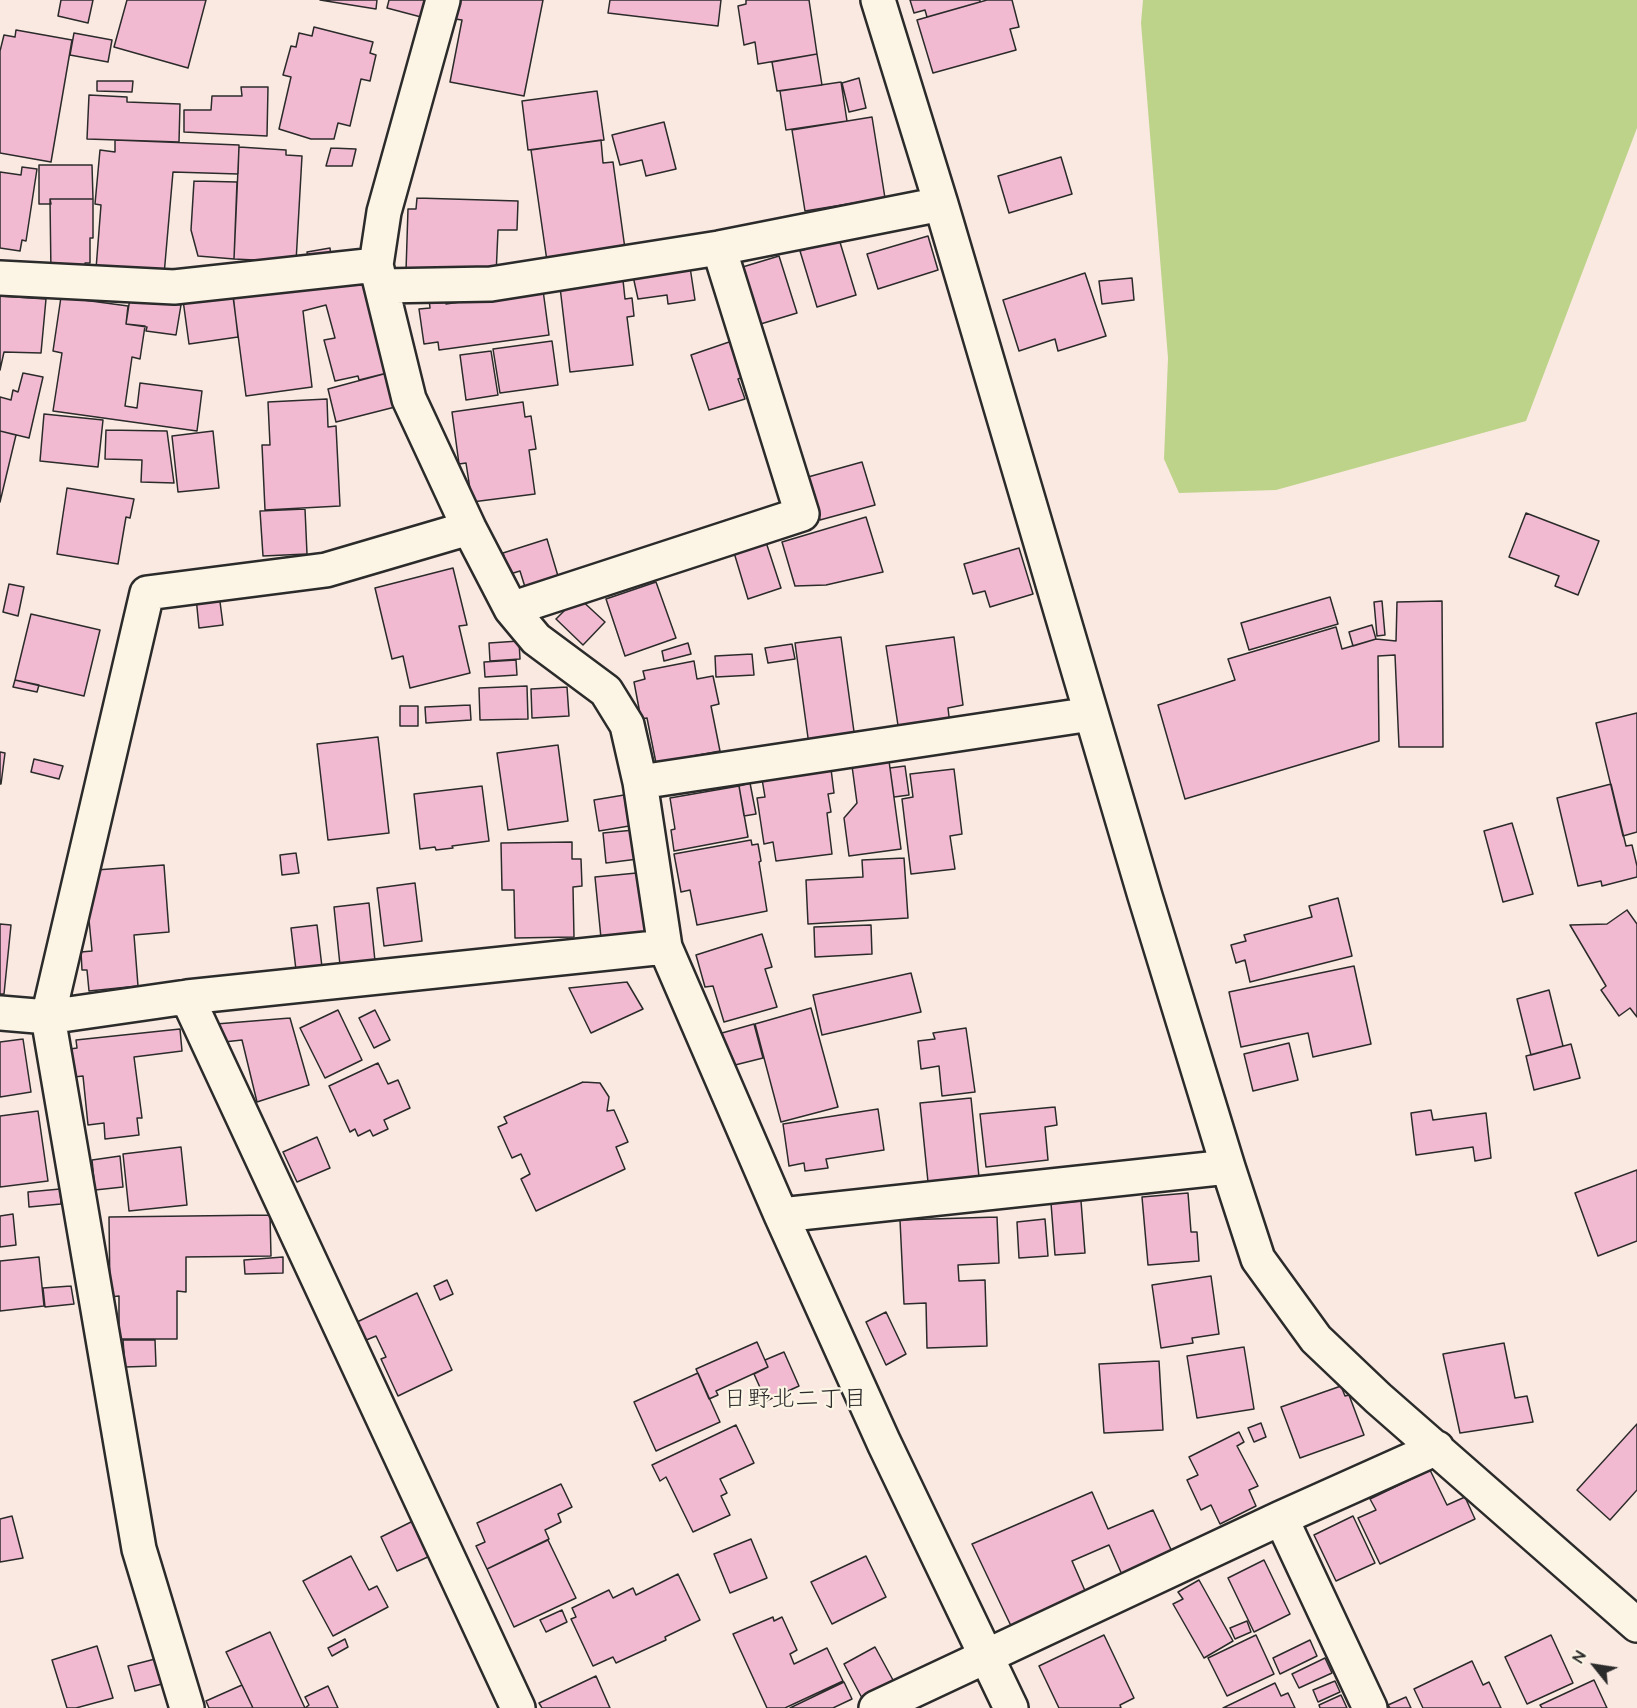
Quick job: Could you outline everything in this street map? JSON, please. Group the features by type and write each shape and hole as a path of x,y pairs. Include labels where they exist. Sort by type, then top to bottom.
{"street":[{"path":"443,0 384,212 379,275 409,399 469,528 511,609 536,639 606,691 627,725 640,782 665,947 781,1215 884,1443 1011,1708"},
{"path":"878,0 941,204 1091,714 1258,1259 1316,1339 1378,1398 1637,1625"},
{"path":"0,278 174,287 379,275 491,284 719,248 941,204"},
{"path":"511,609 802,514 719,248"},
{"path":"187,1708 139,1549 48,1017 147,593 326,570 469,528"},
{"path":"640,782 1091,714"},
{"path":"0,1012 48,1017 187,997 665,947"},
{"path":"187,997 518,1708"},
{"path":"781,1215 1228,1167"},
{"path":"876,1708 1281,1518 1437,1448"},
{"path":"1281,1518 1370,1708"}],"green space":[{"path":"1143,0 1637,0 1637,128 1526,421 1276,490 1179,493 1164,459 1168,358 1141,23"}],"building":[{"path":"61,0 93,0 88,23 58,16"},
{"path":"127,0 206,0 188,68 114,47"},
{"path":"320,0 377,0 376,9"},
{"path":"389,0 426,0 421,17 387,8"},
{"path":"458,0 543,0 524,96 450,82 462,20 455,19"},
{"path":"610,0 721,0 718,26 608,13"},
{"path":"746,0 809,0 817,54 758,64 755,42 744,45 738,6 746,4"},
{"path":"910,0 980,0 980,2 927,17 925,10 914,13"},
{"path":"987,0 1012,0 1019,27 1010,29 1016,50 933,73 917,20"},
{"path":"314,27 373,42 370,53 376,55 370,81 361,79 350,126 338,123 334,139 311,139 279,129 291,77 283,75 291,46 296,47 299,33 312,36"},
{"path":"16,30 72,40 51,162 0,153 0,51 4,35 15,37"},
{"path":"74,33 112,40 108,62 70,55"},
{"path":"817,54 822,85 777,91 772,62"},
{"path":"859,78 866,108 849,112 842,83"},
{"path":"97,81 133,81 132,92 97,91"},
{"path":"841,82 847,121 786,130 780,91"},
{"path":"241,87 268,87 267,136 184,132 184,110 211,110 212,96 242,96"},
{"path":"597,91 604,140 528,150 522,101"},
{"path":"89,95 127,97 127,102 180,104 179,142 87,139"},
{"path":"872,117 885,198 805,211 792,130"},
{"path":"664,122 676,169 646,176 642,160 620,165 612,135"},
{"path":"115,140 239,145 238,174 173,172 164,275 96,269 101,205 95,204 100,150 115,152"},
{"path":"601,140 603,163 613,162 626,256 548,268 531,150"},
{"path":"239,147 286,150 286,155 302,156 296,262 234,259"},
{"path":"331,148 356,149 352,166 326,166"},
{"path":"1061,157 1072,194 1009,213 998,176"},
{"path":"39,165 92,165 93,199 50,199 51,204 39,204"},
{"path":"22,167 37,169 26,241 22,240 20,251 0,248 0,172 21,175"},
{"path":"194,181 237,182 234,259 198,256 191,230"},
{"path":"417,198 518,201 517,230 498,230 496,275 406,271 408,209 416,209"},
{"path":"50,199 93,199 93,238 90,238 90,263 85,263 85,274 51,275"},
{"path":"928,236 938,270 878,289 867,254"},
{"path":"839,239 856,295 817,307 800,251"},
{"path":"330,248 331,257 309,260 307,252"},
{"path":"779,256 797,313 754,326 736,269"},
{"path":"690,267 695,300 668,304 667,295 638,299 633,276"},
{"path":"364,270 391,372 359,380 358,376 335,381 324,340 335,338 326,305 303,311 312,387 246,396 232,289"},
{"path":"1085,273 1106,336 1058,351 1055,339 1019,351 1003,300"},
{"path":"1132,278 1134,300 1102,304 1099,281"},
{"path":"623,280 625,299 632,298 634,316 627,317 633,365 570,372 560,287"},
{"path":"543,290 549,335 439,350 438,342 424,344 419,309 430,308 429,299 446,296 446,304"},
{"path":"233,294 238,337 189,344 183,300"},
{"path":"0,296 46,299 41,353 4,352 0,370"},
{"path":"61,297 128,306 126,324 145,326 140,359 132,357 125,406 137,408 140,383 202,391 197,431 53,411 62,353 53,351"},
{"path":"130,298 181,305 176,335 146,331 147,327 126,324"},
{"path":"735,340 747,376 738,379 745,399 709,410 691,355"},
{"path":"552,341 558,385 500,393 493,349"},
{"path":"491,351 498,395 466,400 460,355"},
{"path":"391,372 399,406 336,422 328,389"},
{"path":"23,373 43,377 29,438 0,431 0,397 11,400 13,390 18,392"},
{"path":"327,399 328,427 336,426 340,506 265,510 262,445 270,445 268,402"},
{"path":"523,402 525,417 531,416 536,449 529,450 535,494 472,502 466,463 459,464 452,412"},
{"path":"44,414 103,420 98,467 40,461"},
{"path":"106,430 167,431 174,483 141,482 142,460 105,459"},
{"path":"0,431 16,435 0,502"},
{"path":"213,431 219,488 178,492 172,436"},
{"path":"862,462 875,505 820,520 808,477"},
{"path":"67,488 134,499 130,518 126,517 118,564 57,554"},
{"path":"305,509 307,554 263,556 260,511"},
{"path":"1526,513 1599,541 1578,595 1555,586 1559,576 1509,557"},
{"path":"866,517 883,572 826,585 795,586 782,542"},
{"path":"764,536 781,588 748,599 732,546"},
{"path":"547,539 558,576 525,587 520,571 510,574 503,553"},
{"path":"1019,548 1033,594 990,607 985,591 973,594 964,564"},
{"path":"453,568 467,625 459,626 470,673 410,688 403,656 392,659 375,588"},
{"path":"656,582 676,638 625,656 606,599"},
{"path":"9,584 24,587 18,616 3,612"},
{"path":"219,594 223,625 199,628 196,597"},
{"path":"578,597 605,622 583,645 556,619"},
{"path":"1330,597 1338,624 1249,650 1241,623"},
{"path":"1382,601 1385,635 1377,636 1374,602"},
{"path":"1442,601 1443,747 1399,747 1395,655 1378,656 1379,741 1185,799 1158,705 1235,680 1228,659 1336,627 1342,649 1376,639 1396,641 1397,602"},
{"path":"31,614 100,630 84,696 15,680"},
{"path":"1372,625 1376,639 1353,646 1349,632"},
{"path":"841,637 855,739 809,745 795,643"},
{"path":"954,637 963,705 948,708 950,725 899,732 886,646"},
{"path":"519,641 520,659 490,661 489,643"},
{"path":"688,643 691,654 664,661 662,651"},
{"path":"792,644 795,659 768,663 765,648"},
{"path":"752,654 754,675 716,677 715,656"},
{"path":"516,660 517,675 485,677 484,662"},
{"path":"694,661 697,679 713,676 719,704 711,706 720,751 656,763 647,718 641,719 634,682 645,679 643,671"},
{"path":"15,680 39,685 37,692 13,687"},
{"path":"527,686 528,719 480,720 479,688"},
{"path":"567,687 569,716 532,718 531,689"},
{"path":"470,705 471,720 426,723 425,707"},
{"path":"400,706 418,706 418,726 400,726"},
{"path":"1637,713 1637,832 1623,836 1596,723"},
{"path":"378,737 389,833 328,840 317,744"},
{"path":"558,745 568,821 508,830 497,753"},
{"path":"0,752 5,753 1,784 0,784"},
{"path":"34,759 63,766 59,779 31,772"},
{"path":"889,761 901,849 849,856 844,818 857,803 852,766"},
{"path":"905,766 909,795 894,797 890,768"},
{"path":"831,769 834,793 828,794 831,812 827,813 832,854 776,861 773,842 764,844 757,798 765,797 762,779"},
{"path":"954,769 962,834 950,836 955,869 911,874 902,799 913,797 910,774"},
{"path":"750,783 756,814 744,816 739,786"},
{"path":"1611,784 1626,846 1632,845 1637,877 1602,886 1601,881 1578,886 1557,798"},
{"path":"482,786 489,841 436,850 435,847 420,849 414,794"},
{"path":"739,786 748,837 674,851 671,830 675,829 670,798"},
{"path":"624,795 629,826 599,831 594,800"},
{"path":"1512,823 1533,894 1503,902 1484,831"},
{"path":"634,830 638,859 606,863 603,833"},
{"path":"751,840 752,845 758,844 767,911 697,925 690,890 681,892 674,854"},
{"path":"572,842 572,859 581,859 582,886 573,887 574,937 515,938 514,890 502,890 501,843"},
{"path":"296,853 299,873 282,875 280,855"},
{"path":"904,858 908,918 808,924 806,880 863,877 862,860"},
{"path":"164,865 169,932 134,935 138,986 89,991 87,970 82,970 81,952 92,951 89,920 84,920 96,870"},
{"path":"647,872 653,932 601,938 595,877"},
{"path":"415,883 422,941 384,946 377,888"},
{"path":"1338,898 1352,956 1250,982 1245,960 1236,963 1231,945 1246,941 1244,935 1312,917 1309,906"},
{"path":"369,903 375,961 340,965 334,907"},
{"path":"1627,910 1637,924 1637,1017 1630,1008 1619,1016 1601,990 1606,986 1570,925 1607,924"},
{"path":"0,924 11,925 4,994 0,994"},
{"path":"317,925 322,967 296,970 291,928"},
{"path":"871,925 872,954 815,957 814,927"},
{"path":"762,934 772,967 765,969 777,1007 724,1022 713,986 705,987 696,955"},
{"path":"1354,966 1371,1044 1313,1057 1308,1033 1241,1047 1229,992"},
{"path":"911,973 921,1012 822,1035 813,995"},
{"path":"627,982 643,1009 591,1033 569,988"},
{"path":"1549,990 1563,1046 1531,1055 1517,999"},
{"path":"811,1008 838,1107 781,1122 755,1024"},
{"path":"338,1010 362,1060 325,1078 300,1028"},
{"path":"375,1010 390,1040 374,1048 359,1018"},
{"path":"290,1018 309,1085 257,1102 242,1040 224,1042 216,1024"},
{"path":"754,1024 763,1058 731,1066 722,1033"},
{"path":"966,1028 975,1092 942,1096 939,1066 921,1069 918,1041 935,1039 933,1033"},
{"path":"180,1029 182,1051 134,1057 142,1118 137,1118 139,1135 105,1139 104,1123 88,1125 83,1076 74,1077 70,1049 77,1048 76,1040"},
{"path":"23,1039 31,1092 0,1097 0,1042"},
{"path":"1289,1043 1298,1080 1253,1091 1244,1054"},
{"path":"1571,1044 1580,1078 1534,1090 1526,1056"},
{"path":"378,1063 388,1084 398,1080 410,1108 384,1120 388,1129 373,1136 370,1130 358,1136 355,1129 350,1132 329,1086"},
{"path":"583,1082 600,1083 609,1097 607,1111 614,1110 628,1142 616,1147 625,1169 536,1211 521,1179 530,1174 521,1154 512,1158 498,1127 507,1123 504,1117"},
{"path":"971,1098 979,1177 928,1182 920,1103"},
{"path":"1055,1107 1057,1125 1045,1127 1048,1160 986,1167 980,1114"},
{"path":"878,1109 884,1150 826,1159 828,1168 805,1171 804,1163 789,1166 783,1124"},
{"path":"1431,1110 1433,1120 1486,1113 1491,1158 1475,1161 1473,1147 1416,1155 1411,1113"},
{"path":"38,1111 48,1181 0,1187 0,1116"},
{"path":"317,1137 330,1168 297,1182 283,1152"},
{"path":"181,1147 187,1205 129,1211 123,1154"},
{"path":"120,1156 123,1187 95,1190 92,1160"},
{"path":"1637,1170 1637,1241 1598,1256 1575,1193"},
{"path":"60,1189 61,1204 29,1207 28,1192"},
{"path":"1188,1193 1191,1232 1197,1232 1199,1261 1148,1265 1142,1197"},
{"path":"1081,1201 1085,1253 1055,1255 1051,1203"},
{"path":"13,1214 16,1245 0,1247 0,1216"},
{"path":"270,1215 271,1256 186,1257 186,1292 177,1291 177,1339 119,1339 119,1296 110,1297 109,1217"},
{"path":"997,1217 999,1263 958,1265 959,1281 985,1280 987,1346 927,1348 926,1303 904,1304 900,1220"},
{"path":"1045,1219 1048,1256 1019,1258 1017,1222"},
{"path":"39,1257 44,1306 0,1311 0,1261"},
{"path":"283,1257 283,1273 245,1274 244,1260"},
{"path":"1211,1276 1219,1334 1192,1338 1193,1343 1161,1348 1152,1285"},
{"path":"447,1280 453,1294 440,1300 434,1286"},
{"path":"71,1286 74,1304 45,1307 43,1288"},
{"path":"417,1293 452,1370 398,1396 381,1359 386,1357 376,1336 364,1341 355,1323"},
{"path":"886,1312 906,1354 886,1365 866,1322"},
{"path":"123,1340 155,1340 156,1366 125,1367"},
{"path":"757,1342 768,1367 716,1391 718,1395 709,1399 696,1369"},
{"path":"1504,1343 1515,1398 1527,1396 1533,1422 1460,1433 1443,1354"},
{"path":"1244,1347 1254,1409 1197,1418 1187,1356"},
{"path":"784,1352 799,1386 766,1401 754,1374 768,1367 765,1360"},
{"path":"1159,1361 1163,1430 1104,1433 1099,1364"},
{"path":"698,1373 720,1422 656,1451 634,1402"},
{"path":"1341,1386 1345,1396 1349,1395 1364,1435 1300,1458 1281,1407"},
{"path":"1261,1423 1266,1437 1254,1442 1248,1428"},
{"path":"1637,1424 1637,1490 1610,1520 1577,1490"},
{"path":"736,1425 754,1463 720,1479 727,1493 721,1496 730,1515 693,1532 666,1477 660,1481 652,1465"},
{"path":"1239,1432 1244,1442 1237,1446 1258,1486 1249,1490 1256,1506 1220,1524 1211,1505 1201,1510 1187,1480 1198,1475 1189,1457"},
{"path":"1430,1470 1447,1505 1465,1497 1475,1519 1380,1564 1358,1518 1376,1510 1370,1499"},
{"path":"561,1484 572,1507 558,1514 561,1522 545,1530 549,1539 487,1569 476,1546 485,1542 477,1523"},
{"path":"1092,1492 1108,1529 1153,1510 1173,1554 1123,1577 1109,1545 1072,1561 1086,1593 1012,1628 972,1544"},
{"path":"12,1516 23,1558 0,1562 0,1519"},
{"path":"1353,1516 1375,1563 1336,1581 1314,1535"},
{"path":"413,1521 430,1556 397,1571 381,1537"},
{"path":"751,1539 767,1578 730,1593 714,1554"},
{"path":"548,1540 576,1598 514,1627 487,1569"},
{"path":"351,1556 369,1590 377,1586 388,1607 333,1636 303,1581"},
{"path":"866,1556 886,1597 832,1624 811,1582"},
{"path":"1264,1560 1290,1614 1254,1632 1228,1578"},
{"path":"678,1574 700,1620 665,1637 666,1640 616,1663 613,1657 593,1666 571,1619 576,1617 572,1608 609,1590 613,1598 633,1588 636,1595"},
{"path":"1199,1580 1233,1641 1204,1658 1173,1604 1183,1599 1178,1592"},
{"path":"562,1610 567,1622 546,1632 540,1620"},
{"path":"773,1617 774,1621 782,1617 797,1650 790,1654 794,1664 827,1648 843,1681 785,1708 767,1708 733,1634"},
{"path":"1247,1621 1251,1632 1235,1639 1230,1628"},
{"path":"270,1632 305,1708 253,1708 226,1652"},
{"path":"1104,1635 1134,1698 1120,1705 1121,1708 1059,1708 1039,1666"},
{"path":"1256,1635 1274,1674 1227,1696 1208,1658"},
{"path":"1551,1635 1573,1683 1527,1704 1505,1657"},
{"path":"345,1639 348,1647 332,1656 328,1648"},
{"path":"1310,1640 1317,1656 1280,1674 1273,1658"},
{"path":"97,1646 113,1698 76,1708 67,1708 52,1660"},
{"path":"875,1647 893,1680 862,1698 844,1664"},
{"path":"1325,1658 1332,1673 1299,1688 1292,1674"},
{"path":"155,1659 162,1684 135,1691 128,1666"},
{"path":"1472,1661 1483,1685 1489,1682 1501,1708 1423,1708 1414,1689"},
{"path":"596,1676 610,1708 542,1708 539,1703"},
{"path":"1594,1680 1607,1708 1542,1708 1540,1705"},
{"path":"1335,1681 1340,1692 1318,1702 1313,1690"},
{"path":"844,1682 852,1699 833,1708 790,1708"},
{"path":"1275,1683 1281,1696 1288,1693 1295,1708 1223,1708"},
{"path":"242,1685 253,1708 209,1708 206,1701"},
{"path":"328,1686 338,1708 305,1708 309,1705 305,1697"},
{"path":"1341,1695 1347,1708 1320,1708 1319,1705"},
{"path":"1406,1697 1411,1708 1390,1708 1388,1705"}],"district":[{"name":"日野北二丁目","path":"795,1401"}]}
